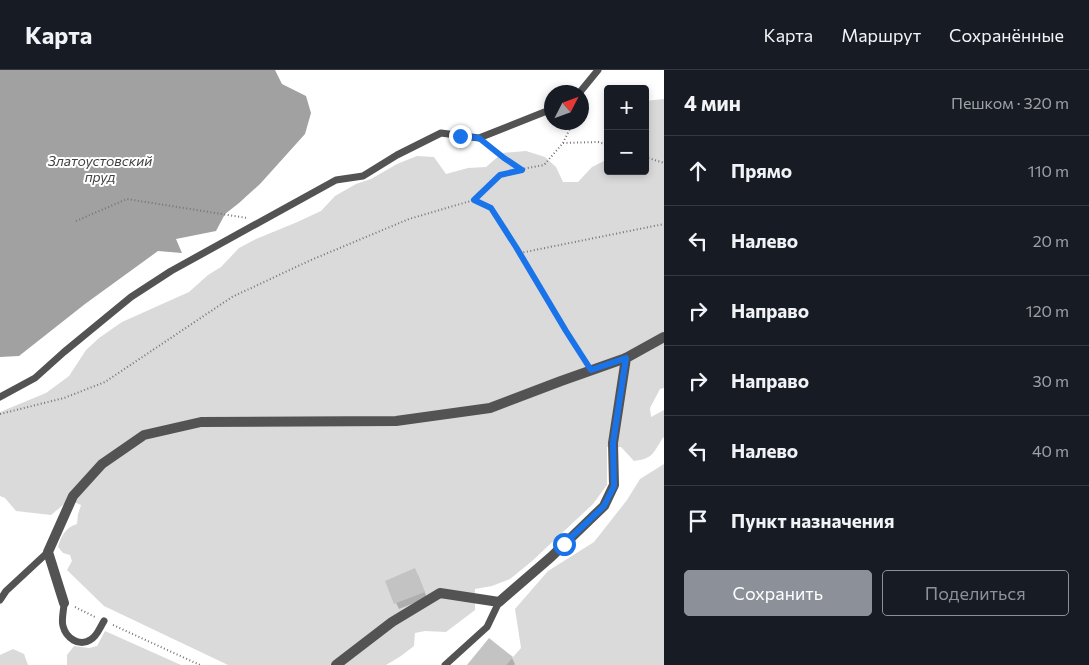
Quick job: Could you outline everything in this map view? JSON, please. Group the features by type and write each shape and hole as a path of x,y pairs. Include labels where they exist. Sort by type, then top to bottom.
{"street":[{"path":"64,603 48,552 74,496 102,464 144,435 201,422 396,421 490,408 626,358 664,337"},
{"path":"336,665 392,622 440,593 499,602 551,557 604,506 614,486 613,443 626,358"}],"lane":[{"path":"586,85 598,70"},
{"path":"0,397 35,378 131,297 171,271 336,180 363,176 397,155 441,133 479,138 544,111"},
{"path":"0,600 6,591 48,552"},
{"path":"444,665 487,626 499,602"},
{"path":"64,603 62,625 67,636 79,643 89,641 96,636 104,621"}],"path":[{"path":"0,414 64,398 105,382 232,297 311,260 409,219 474,200 500,175 544,165 562,143 569,130"},
{"path":"479,138 522,170"},
{"path":"562,143 598,142 604,144"},
{"path":"649,158 664,163"},
{"path":"76,221 127,199 264,220"},
{"path":"474,200 491,208 591,370"},
{"path":"520,253 664,224"},
{"path":"64,603 200,665"}],"shaded area":[{"path":"664,99 664,388 660,389 650,408 651,417 664,410 664,437 651,455 640,460 634,461 621,447 607,447 607,485 593,504 510,579 492,586 475,589 475,610 446,632 425,631 415,633 414,646 386,665 228,665 104,606 67,570 72,561 70,555 63,553 58,547 64,532 77,524 81,505 69,500 51,515 16,511 5,498 0,496 0,412 46,393 69,376 86,350 99,338 122,322 189,292 208,275 221,267 239,248 321,211 335,196 397,164 417,156 434,157 446,174 468,168 486,167 502,153 526,151 545,157 556,167 563,182 578,182 592,167 604,161 604,175 649,175 649,101"},
{"path":"664,464 664,665 506,665 521,648 515,609 548,571 594,542 627,500 640,479"},
{"path":"105,631 181,665 67,665 67,655 74,646 89,648 97,646"},
{"path":"13,649 24,654 28,665 0,665 0,655"}],"water":[{"name":"Златоустовский пруд","path":"0,70 275,70 282,84 306,96 311,113 305,134 260,184 225,214 216,231 176,239 182,253 158,251 85,304 19,356 0,357"}],"building":[{"path":"415,568 425,592 394,604 385,581"},
{"path":"489,638 513,657 506,665 467,665"}],"route":[{"path":"460,136 479,138 522,170 500,175 474,200 491,208 591,370 626,358 613,443 614,486 604,506 564,544"}]}
